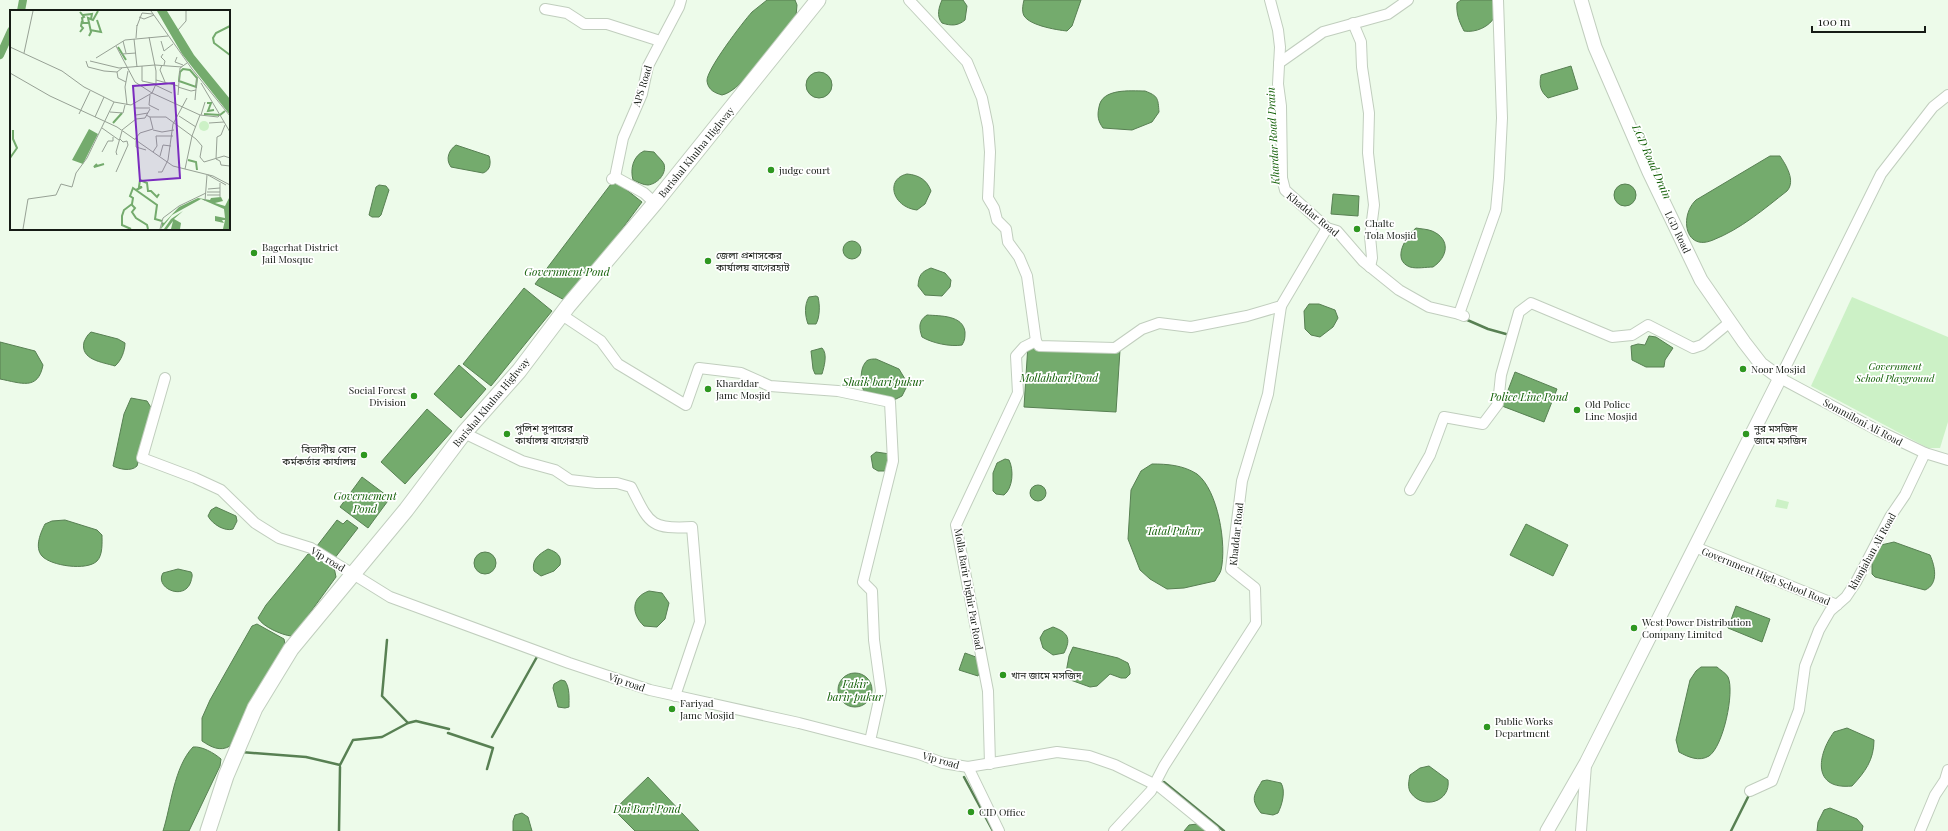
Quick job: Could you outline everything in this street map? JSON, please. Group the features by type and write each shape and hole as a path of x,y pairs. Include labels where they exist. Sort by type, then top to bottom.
{"highway":[{"name":"Barishal Khulna Highway","path":"208,831 226,776 255,708 291,649 406,510 464,433 519,371 562,315 655,203 818,0"}],"main road":[{"name":"LGD Road","path":"1581,0 1595,47 1649,172 1701,280 1761,364 1780,378"},
{"path":"1547,831 1586,763 1780,378"}],"street":[{"name":"APS Road","path":"655,203 644,193 614,178 623,138 642,94 648,66 679,7 681,0"},
{"path":"909,0 967,62 982,98 988,128 988,198 994,208 997,220 1006,229 1008,242 1019,257 1027,276 1036,341 1039,346 1115,348 1142,329 1159,323 1191,327 1247,316 1281,306 1327,228"},
{"name":"Khaddar Road","path":"1270,0 1278,30 1278,84 1281,112 1282,178 1284,190 1327,228 1337,231 1370,267 1412,299 1429,307 1462,315 1496,210 1500,178 1502,118 1498,0"},
{"path":"1279,63 1323,32 1388,14 1408,0"},
{"path":"545,8 567,13 584,24 607,24 660,41"},
{"path":"1353,23 1361,42 1362,67 1369,113 1368,153 1374,205 1370,236 1372,258 1370,267"},
{"path":"1780,378 1881,174 1933,107 1948,95"},
{"path":"1410,490 1430,455 1444,418 1483,424 1498,404 1501,375 1513,328 1519,312 1531,303 1612,337 1632,335 1648,325 1693,348 1702,345 1730,322"},
{"name":"Khaddar Road","path":"1114,831 1155,785 1164,766 1256,624 1255,588 1231,569 1242,481 1268,394 1281,306"},
{"path":"562,315 601,341 618,364 686,405 699,368 741,373 770,386 838,391 890,402 893,461 863,582 872,591 874,640 881,691 870,741"},
{"name":"Molla Barir Dighir Par Road","path":"990,764 988,691 956,525 1018,392 1016,356 1024,347 1036,341"},
{"name":"Vip road","path":"165,378 142,458 195,478 221,490 255,523 279,538 311,548 390,597 569,663 650,690 870,741 919,754 943,763 968,768 1057,752 1089,756 1116,765 1155,785 1214,831"},
{"name":"Sommiloni Ali Road","path":"1780,378 1877,430 1925,453 1948,456"},
{"path":"464,433 522,461 555,470 570,480 596,483 617,483 632,487 646,517 653,524 664,527 692,528 700,622 675,696"},
{"name":"khanjahan Ali Road","path":"1750,791 1772,781 1799,710 1805,666 1819,630 1830,611 1846,597 1856,582 1890,517 1905,495 1925,453"},
{"name":"Government High School Road","path":"1695,547 1837,605"},
{"path":"1581,831 1586,763"},
{"path":"968,768 999,831"},
{"path":"1920,831 1935,795 1945,780 1948,770"}],"green space":[{"name":"Government School Playground","path":"1852,297 1948,337 1948,422 1940,448 1928,448 1811,386"},
{"path":"1777,499 1789,502 1787,509 1775,507"}],"water":[{"path":"767,0 795,0 797,5 796,16 761,61 740,84 731,91 722,95 714,92 710,89 707,81 712,67 747,17"},
{"path":"942,0 963,0 967,6 965,20 954,25 942,23 939,17 939,9"},
{"path":"1024,0 1081,0 1072,26 1067,31 1042,26 1029,21 1023,13"},
{"path":"1461,0 1496,0 1496,10 1493,20 1486,26 1477,30 1464,31 1457,14 1457,3"},
{"path":"1571,66 1578,89 1548,98 1543,93 1541,88 1541,75"},
{"path":"819,72 828,76 832,85 828,94 819,98 810,94 806,85 810,76"},
{"path":"1125,91 1145,91 1153,94 1158,101 1159,112 1152,122 1132,130 1103,128 1098,118 1098,113 1101,101 1105,96"},
{"path":"456,145 489,156 490,163 488,170 483,173 451,167 448,158 451,149"},
{"path":"644,151 654,152 663,162 665,168 663,175 658,181 648,185 633,180 632,176 633,163 637,156"},
{"path":"1770,156 1780,156 1787,168 1791,183 1787,191 1752,218 1713,240 1704,242 1696,241 1691,237 1687,223 1688,215 1696,200"},
{"path":"907,174 925,181 931,191 925,204 917,210 908,208 902,204 894,193 896,181 900,177"},
{"name":"Government Pond","path":"614,180 642,202 568,302 535,284"},
{"path":"1625,184 1633,187 1636,195 1633,203 1625,206 1617,203 1614,195 1617,187"},
{"path":"379,185 386,186 389,190 381,215 379,217 372,217 369,215 376,187"},
{"path":"1333,194 1359,196 1358,216 1331,214"},
{"path":"1416,228 1426,229 1438,234 1445,243 1442,258 1433,267 1419,268 1410,267 1404,264 1401,254 1402,248 1408,236"},
{"path":"852,241 858,244 861,250 858,256 852,259 846,256 843,250 846,244"},
{"path":"931,268 945,273 951,280 950,287 942,296 925,295 918,286 921,274"},
{"name":"Government Pond","path":"524,288 552,311 491,386 463,364"},
{"path":"809,297 818,297 819,304 818,318 816,324 808,324 806,303"},
{"path":"1309,304 1319,304 1335,310 1338,318 1333,327 1320,337 1311,335 1305,329 1304,311"},
{"path":"927,315 944,316 956,319 960,322 965,332 965,339 962,345 941,344 922,337 920,325 924,317"},
{"path":"91,332 118,339 125,343 122,356 115,366 93,359 85,353 84,342"},
{"path":"1649,336 1656,337 1673,348 1665,360 1664,367 1646,367 1632,360 1631,346 1638,344 1645,345"},
{"path":"0,342 35,351 43,365 41,373 37,379 33,382 22,383 0,379"},
{"name":"Mollahbari Pond","path":"1028,344 1120,350 1116,412 1024,407"},
{"path":"822,348 825,354 823,371 822,374 815,374 811,351"},
{"name":"Shaik bari pukur","path":"876,359 899,369 908,384 902,396 890,402 869,395 864,391 862,385 861,377 863,366 868,360"},
{"path":"459,365 486,389 461,418 434,394"},
{"name":"Police Line Pond","path":"1515,372 1557,389 1544,422 1502,406"},
{"path":"131,398 147,401 152,409 137,466 132,469 125,469 113,466 124,414"},
{"path":"427,409 452,431 405,484 381,462"},
{"path":"876,452 890,454 888,471 878,471 873,468 871,456"},
{"path":"1005,459 1009,460 1011,464 1011,483 1004,495 996,494 993,491 993,473 997,463"},
{"name":"Tatal Pukur","path":"1152,464 1175,466 1192,471 1204,482 1210,492 1219,519 1223,547 1221,570 1215,581 1184,588 1167,589 1150,579 1140,570 1128,539 1131,490 1141,471"},
{"name":"Governement Pond","path":"362,477 390,498 368,528 340,507"},
{"path":"1038,485 1044,487 1046,493 1044,499 1038,501 1032,499 1030,493 1032,487"},
{"path":"216,507 236,516 237,521 233,529 230,530 223,528 210,519 208,516 211,510"},
{"path":"65,520 97,530 102,535 101,552 97,561 85,566 69,566 61,565 42,556 38,544 45,524 52,521"},
{"path":"337,520 343,524 347,520 358,528 334,559 317,546"},
{"path":"1526,524 1568,545 1553,576 1510,555"},
{"path":"1894,542 1930,555 1935,574 1932,584 1925,590 1875,577 1872,574 1872,559 1881,545"},
{"path":"548,549 558,555 560,565 554,571 541,576 534,571 533,567 536,558"},
{"path":"485,552 493,555 496,563 493,571 485,574 477,571 474,563 477,555"},
{"path":"308,554 314,554 334,567 336,577 299,628 291,636 268,627 258,618 266,605"},
{"path":"178,569 191,572 192,576 188,587 183,591 177,592 166,588 161,579 163,573"},
{"path":"649,591 662,593 669,603 665,619 657,627 644,626 635,611 636,602 639,597"},
{"path":"1736,606 1770,619 1762,642 1728,628"},
{"path":"257,624 284,639 285,644 253,697 230,746 223,749 212,747 202,741 202,718 210,700 252,626"},
{"path":"1053,627 1062,631 1067,636 1068,643 1064,653 1053,655 1043,648 1040,638 1044,631"},
{"path":"1073,647 1118,658 1128,663 1130,674 1126,678 1121,678 1110,674 1097,686 1090,687 1065,678 1069,656"},
{"path":"965,653 984,660 978,676 959,670"},
{"path":"1701,667 1717,667 1726,674 1730,684 1730,694 1729,706 1719,742 1709,756 1697,759 1679,752 1676,740 1690,680 1696,671"},
{"name":"Fakir barir pukur","path":"852,673 858,673 862,674 869,680 872,690 871,697 865,704 858,707 852,707 848,706 841,700 838,693 838,687 839,683 845,676"},
{"path":"561,680 565,681 567,684 569,697 569,707 565,708 558,707 553,688 554,684"},
{"path":"1847,728 1874,740 1874,747 1865,771 1857,781 1852,786 1839,786 1830,782 1824,777 1822,760 1828,741 1834,732"},
{"path":"193,747 208,750 215,754 221,759 220,766 189,831 163,831 177,776 181,765"},
{"path":"1429,766 1448,780 1448,788 1441,798 1429,802 1416,798 1409,789 1409,784 1410,775 1420,768"},
{"name":"Dai Bari Pond","path":"648,777 699,831 635,831 614,810"},
{"path":"1267,780 1281,783 1283,790 1283,798 1278,813 1273,815 1261,813 1254,800 1255,794 1262,781"},
{"path":"1830,808 1857,819 1863,826 1862,831 1817,831 1818,822 1824,810"},
{"path":"522,813 528,817 532,831 513,831 513,821 515,815"},
{"path":"1197,824 1206,831 1184,831 1189,825"}],"waterway":[{"path":"21,10 23,0"},
{"path":"0,55 10,33"},
{"path":"1465,319 1488,329 1506,334"},
{"path":"241,752 306,757 340,765 353,740 382,737 408,723 382,696 387,640"},
{"path":"492,737 538,655"},
{"path":"408,723 416,721 449,729"},
{"path":"448,733 493,748 487,769"},
{"path":"339,831 340,767"},
{"name":"Khardar Road Drain","path":"964,777 993,831"},
{"path":"1164,782 1224,831"},
{"path":"1731,831 1750,793"}],"place":[{"name":"judge court","path":"771,170"},
{"name":"Chalte Tola Mosjid","path":"1357,229"},
{"name":"Bagerhat District Jail Mosque","path":"254,253"},
{"name":"জেলা প্রশাসকের কার্যালয় বাগেরহাট","path":"708,261"},
{"name":"Noor Mosjid","path":"1743,369"},
{"name":"Kharddar Jame Mosjid","path":"708,389"},
{"name":"Social Forest Division","path":"414,396"},
{"name":"Old Police Line Mosjid","path":"1577,410"},
{"name":"পুলিশ সুপারের কার্যালয় বাগেরহাট","path":"507,434"},
{"name":"নুর মসজিদ জামে মসজিদ","path":"1746,434"},
{"name":"বিভাগীয় বোন কর্মকর্তার কার্যালয়","path":"364,455"},
{"name":"West Power Distribution Company Limited","path":"1634,628"},
{"name":"খান জামে মসজিদ","path":"1003,675"},
{"name":"Fariyad Jame Mosjid","path":"672,709"},
{"name":"Public Works Department","path":"1487,727"},
{"name":"CID Office","path":"971,812"}],"water label":[{"name":"LGD Road Drain","path":"1652,162"}]}
